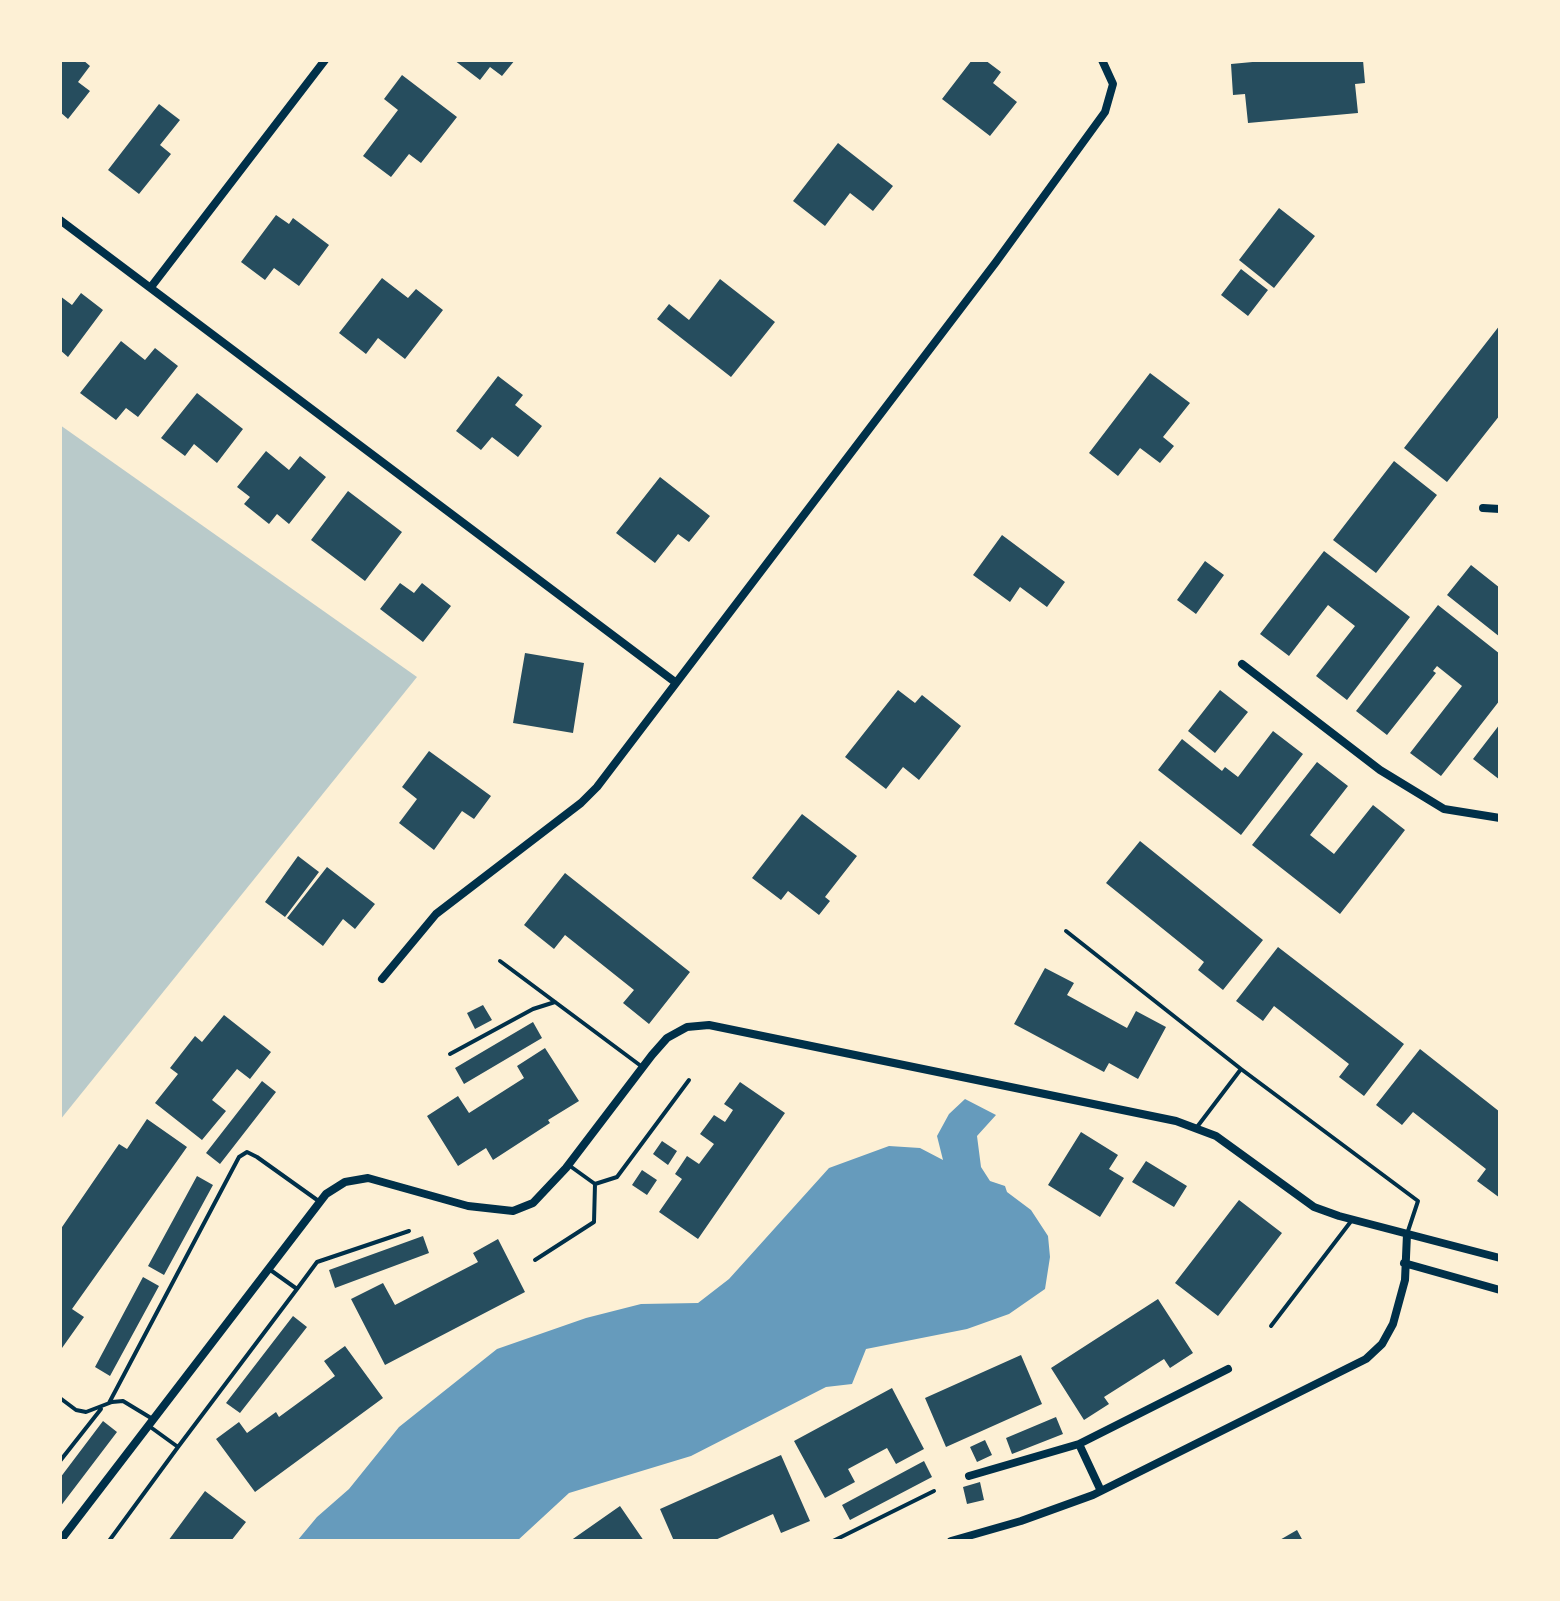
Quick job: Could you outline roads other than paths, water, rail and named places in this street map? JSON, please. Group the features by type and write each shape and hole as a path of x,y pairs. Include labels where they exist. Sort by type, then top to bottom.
{"street":[{"path":"151,287 325,60"},
{"path":"382,979 436,914 581,803 597,787 996,262 1108,108 1113,84 1102,60"},
{"path":"60,220 675,682"},
{"path":"1483,508 1500,509"},
{"path":"1242,664 1380,770 1444,809 1500,818"},
{"path":"60,1541 326,1194 345,1182 368,1178 468,1206 513,1211 533,1203 568,1165 667,1038 687,1027 709,1025 1197,1127 1216,1136 1314,1207 1352,1220 1500,1258"},
{"path":"951,1541 1044,1514 1101,1491 1366,1359 1382,1344 1393,1324 1405,1280 1407,1234"},
{"path":"1404,1263 1500,1290"},
{"path":"969,1476 1079,1444 1228,1369"},
{"path":"1079,1444 1101,1491"}],"lane":[{"path":"1066,931 1241,1069 1418,1201 1407,1234"},
{"path":"500,961 643,1068"},
{"path":"450,1054 533,1009 555,1002"},
{"path":"1197,1127 1241,1069"},
{"path":"595,1184 617,1177 689,1080"},
{"path":"60,1398 76,1410 86,1412 109,1403 239,1157 247,1152 257,1157 320,1202"},
{"path":"568,1165 595,1184"},
{"path":"535,1260 594,1222 595,1184"},
{"path":"1271,1326 1352,1220"},
{"path":"109,1541 317,1262 409,1231"},
{"path":"269,1269 297,1289"},
{"path":"109,1403 129,1403 178,1447"},
{"path":"60,1461 103,1407"},
{"path":"833,1541 934,1491"}],"water":[{"path":"965,1099 996,1115 977,1136 981,1167 990,1181 1005,1186 1007,1192 1031,1210 1048,1236 1050,1257 1045,1289 1009,1314 967,1329 866,1349 852,1384 826,1387 691,1456 569,1493 517,1541 297,1541 317,1517 349,1489 399,1427 497,1349 586,1318 641,1304 698,1303 729,1279 829,1168 889,1146 920,1148 943,1160 937,1136 949,1114"}]}
